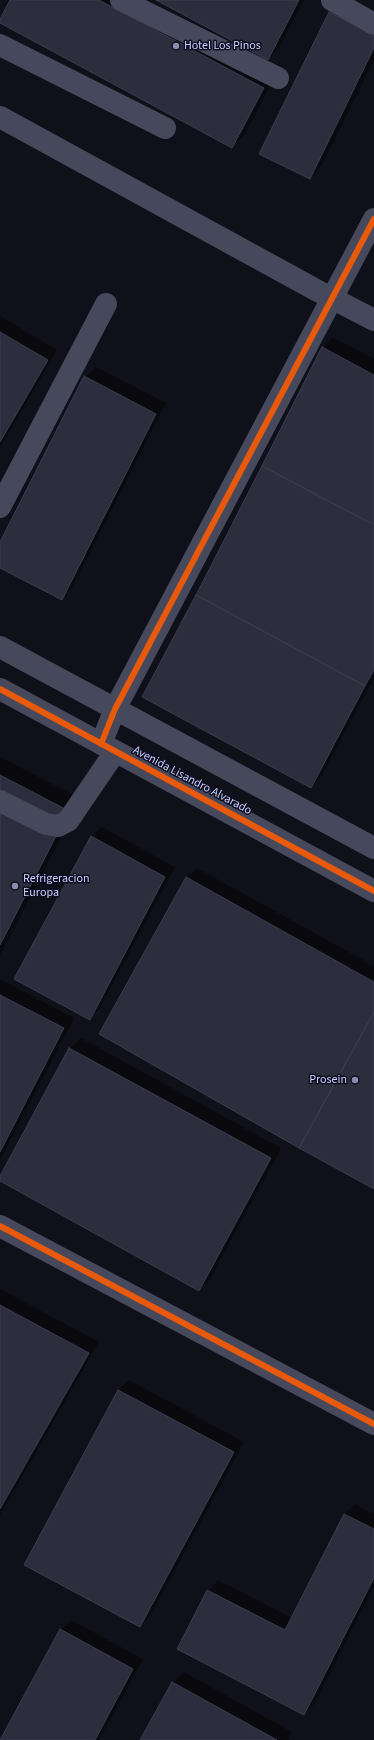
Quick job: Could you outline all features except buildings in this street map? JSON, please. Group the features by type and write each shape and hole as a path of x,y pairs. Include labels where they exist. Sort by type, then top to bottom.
{"street":[{"path":"122,0 278,78"},
{"path":"332,0 374,24"},
{"path":"0,45 165,128"},
{"path":"0,117 332,299 374,320"},
{"path":"0,801 46,824 58,826 68,821 108,748 115,709 374,219"},
{"path":"0,507 106,304"},
{"path":"0,647 374,848"},
{"name":"Avenida Lisandro Alvarado","path":"0,689 374,890"},
{"path":"0,1226 374,1424"}],"cycle path":[{"path":"101,744 115,709 374,219"},
{"path":"0,689 374,891"},
{"path":"0,1226 374,1424"}],"place":[{"name":"Hotel Los Pinos","path":"176,46"},
{"name":"Refrigeracion Europa","path":"15,886"},
{"name":"Prosein","path":"355,1080"}]}
